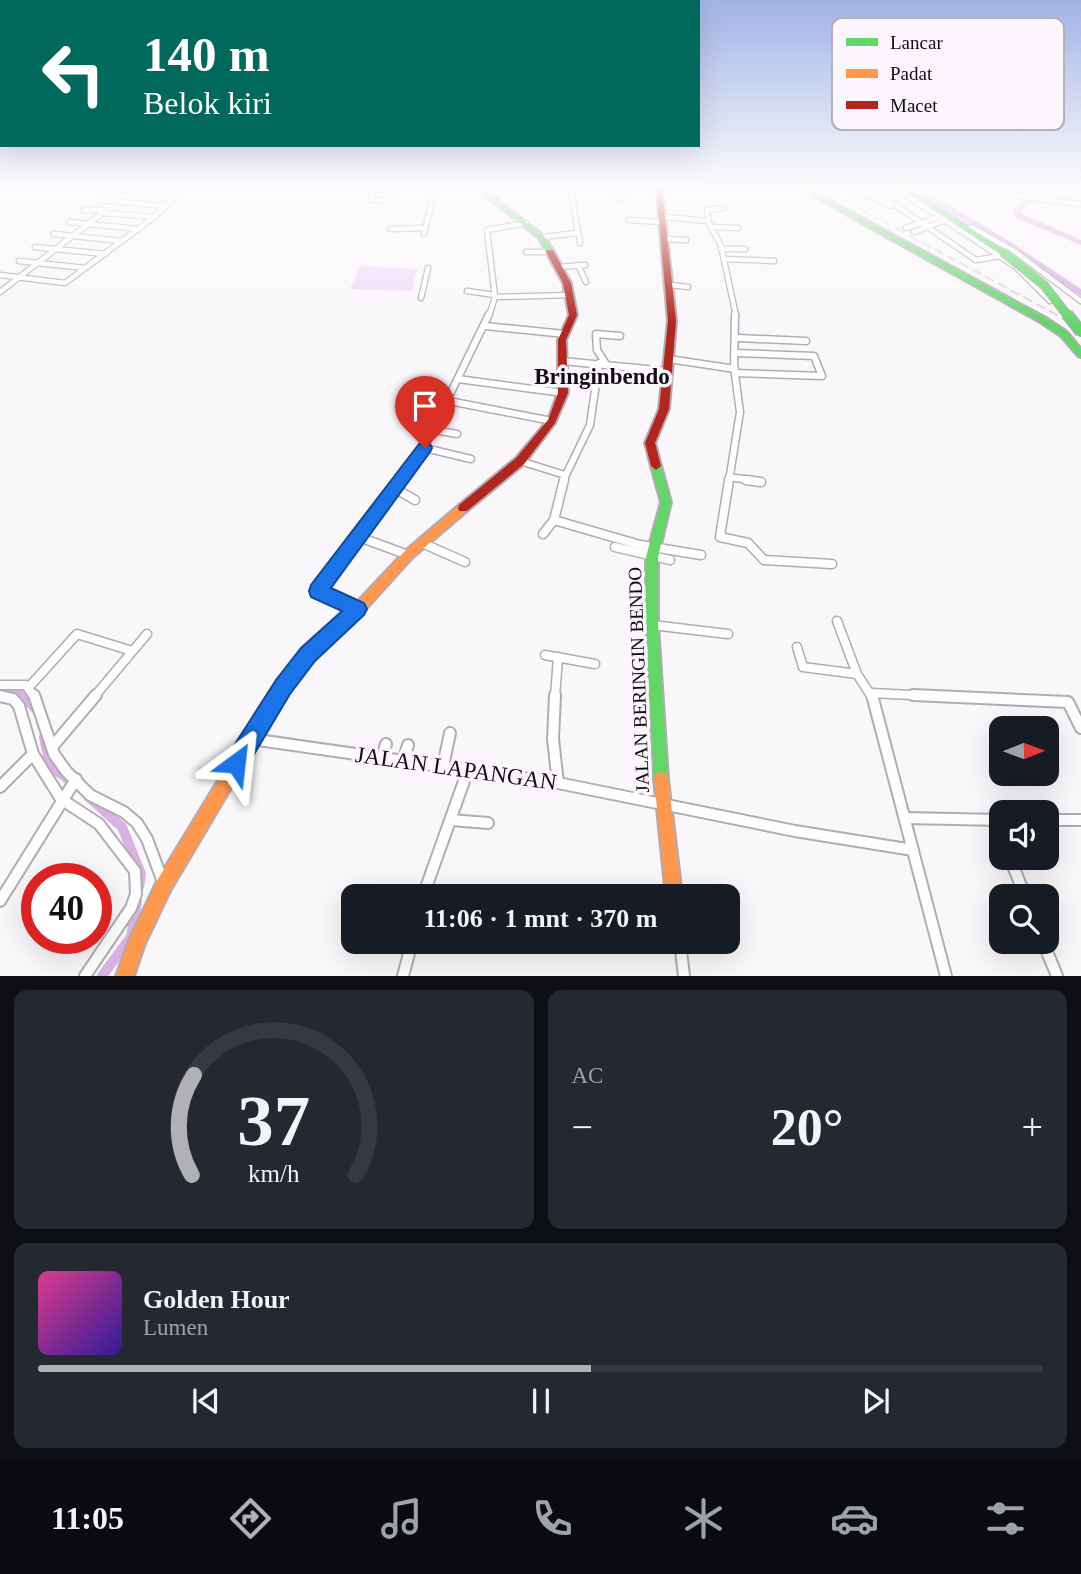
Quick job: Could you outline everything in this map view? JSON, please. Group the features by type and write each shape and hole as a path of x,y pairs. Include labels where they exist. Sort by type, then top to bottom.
{"main road":[{"path":"125,975 136,944 164,885 250,739 308,654 354,612 408,555 520,461 552,421 563,393 561,348 573,316 570,295 559,267 552,252 537,233"},
{"name":"JALAN BERINGIN BENDO","path":"665,233 672,321 664,409 650,443 666,502 652,552 652,625 662,802 672,884"},
{"path":"883,233 1043,320 1064,334 1081,355"},
{"path":"970,233 1046,280 1081,323"},
{"path":"978,233 1044,285 1081,332"}],"street":[{"path":"0,292 80,233"},
{"path":"0,275 65,283 134,233"},
{"path":"354,612 317,592 425,448 485,326 495,296 487,233"},
{"path":"542,237 577,233 580,243"},
{"path":"714,233 724,259 737,322 735,371 740,412 720,538 748,543 764,560 832,565"},
{"path":"938,233 976,260 1004,253 1050,301"},
{"path":"981,233 1014,251 1081,301"},
{"path":"54,234 122,241"},
{"path":"665,239 686,240"},
{"path":"35,247 106,254"},
{"path":"721,249 745,249"},
{"path":"526,252 552,252"},
{"path":"724,259 774,261"},
{"path":"19,261 86,268"},
{"path":"559,267 582,265 586,282"},
{"path":"421,298 428,268"},
{"path":"670,285 688,287"},
{"path":"467,291 495,296 570,295"},
{"path":"1044,294 1070,295"},
{"path":"485,326 565,334"},
{"path":"543,534 554,520 565,475 590,425 602,363 597,350 596,334 620,336"},
{"path":"737,338 806,341"},
{"path":"562,361 669,365 822,376 814,356 736,353"},
{"path":"458,379 563,393"},
{"path":"449,401 552,421"},
{"path":"434,430 457,434"},
{"path":"425,448 471,459"},
{"path":"520,461 565,475"},
{"path":"729,477 761,482"},
{"path":"396,489 415,500"},
{"path":"554,520 670,560"},
{"path":"359,537 408,555"},
{"path":"422,543 465,562"},
{"path":"615,547 701,555"},
{"path":"837,621 857,674 871,693 946,975"},
{"path":"652,625 728,634"},
{"path":"29,687 78,634 132,651"},
{"path":"52,747 147,634"},
{"path":"797,647 800,662 806,668 857,674"},
{"path":"545,655 595,664"},
{"path":"558,657 553,730 553,754 558,768 558,783"},
{"path":"0,685 29,687 32,690 52,747 66,771 70,788 135,871 136,894 131,908 85,975"},
{"path":"871,693 1068,702 1081,728"},
{"path":"0,696 13,699 19,706 33,754 42,773 70,788 90,794 124,812 137,823 147,839 164,885"},
{"path":"443,766 450,733"},
{"name":"JALAN LAPANGAN","path":"250,739 558,783 795,831 913,850"},
{"path":"382,758 386,744"},
{"path":"403,761 408,745"},
{"path":"0,787 33,754"},
{"path":"428,884 468,770"},
{"path":"0,901 70,788"},
{"path":"905,818 989,820"},
{"path":"451,820 488,823"},
{"path":"1059,820 1081,820"},
{"path":"403,975 409,954"},
{"path":"681,954 684,975"},
{"path":"1048,954 1057,975"}],"shaded area":[{"path":"360,266 417,269 412,291 350,289"}],"waterway":[{"path":"989,233 1081,293"},
{"path":"1057,233 1081,243"},
{"path":"0,689 19,692 36,709"},
{"path":"44,737 50,766 68,779"},
{"path":"90,798 122,827 141,874 139,887"},
{"path":"102,976 131,937 137,902"}],"railway":[{"path":"904,233 1081,328"}],"traffic: fast":[{"path":"536,233 542,237 550,252"},
{"path":"883,233 1043,320 1064,334 1081,354"},
{"path":"973,233 1003,252"},
{"path":"1003,252 1044,285 1081,332"},
{"path":"656,466 666,502 652,557 652,625 661,779"}],"traffic: slow":[{"path":"125,976 136,944 164,885 283,687 308,654 361,606 408,555 463,508"},
{"path":"661,779 673,884"}],"traffic: jam":[{"path":"656,466 650,443 664,409 672,321 663,233"},
{"path":"463,508 520,461 552,421 563,393 562,340 573,315 567,283 550,252"}],"district":[{"name":"Bringinbendo","path":"602,376"}],"route":[{"path":"236,763 283,687 308,654 358,609 317,592 425,448"}]}
